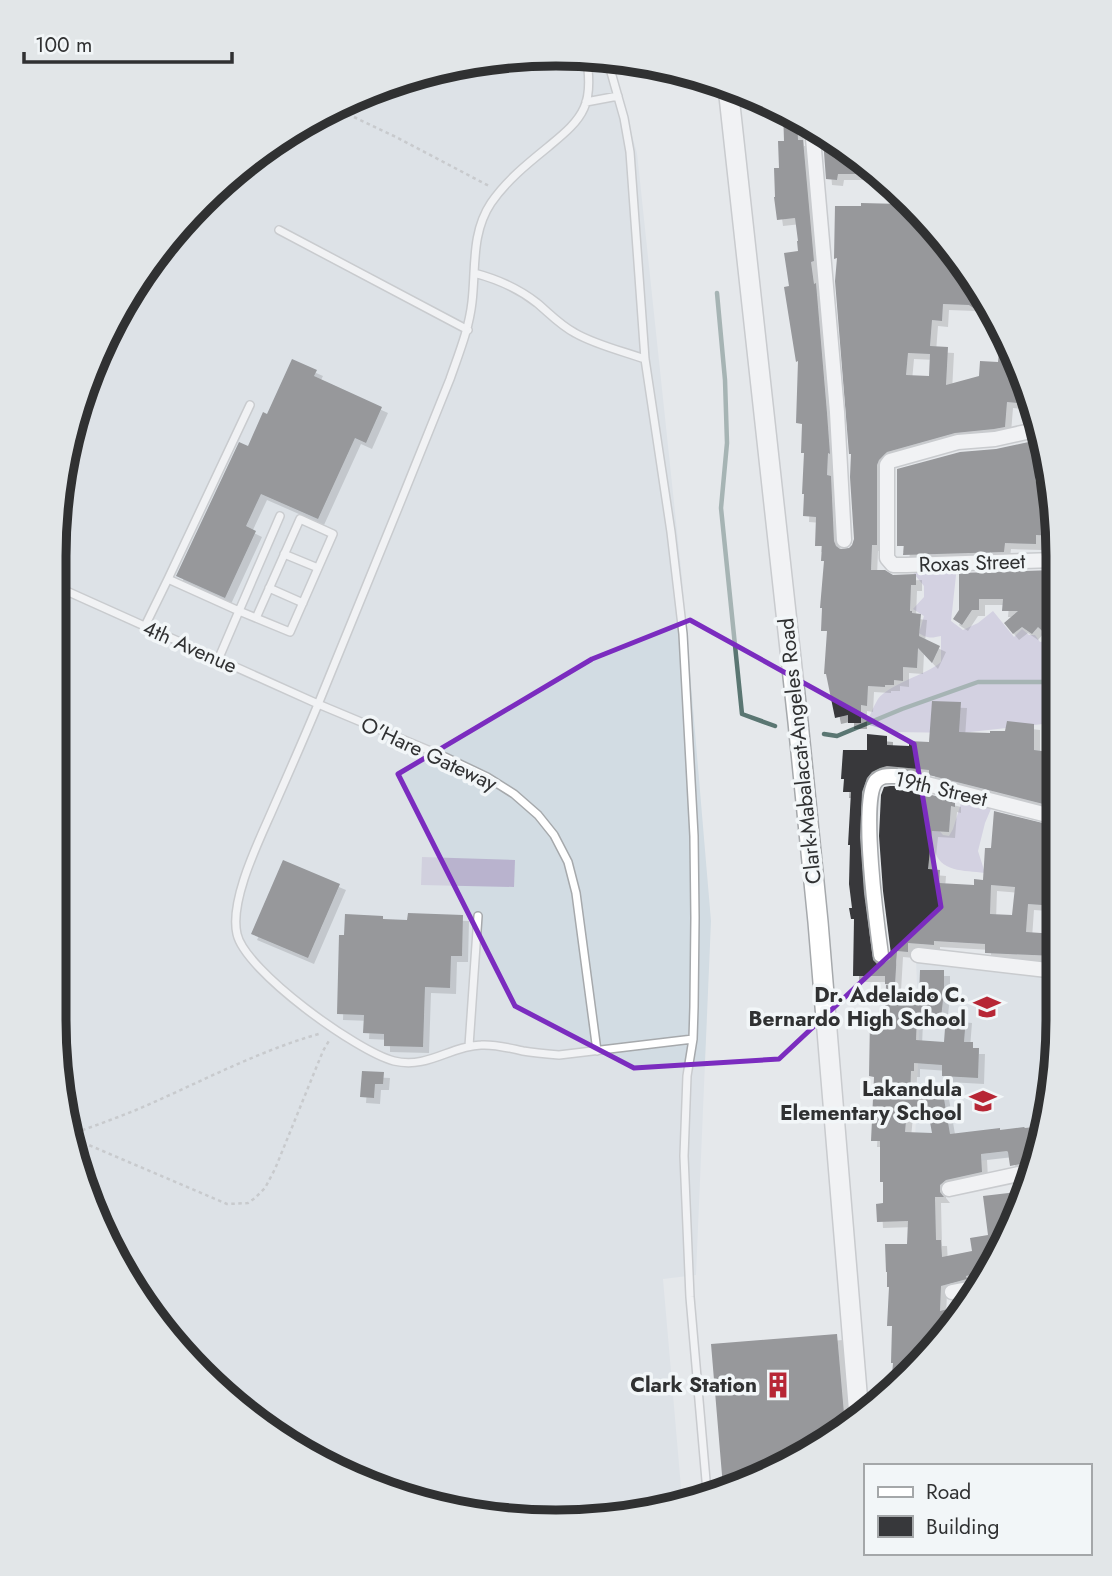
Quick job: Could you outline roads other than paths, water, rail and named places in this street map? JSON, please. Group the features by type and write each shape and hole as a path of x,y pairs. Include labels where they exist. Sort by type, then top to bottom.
{"main road":[{"name":"Clark-Mabalacat-Angeles Road","path":"729,99 801,749 858,1405"}],"street":[{"path":"813,140 837,412 844,540"},
{"name":"Roxas Street","path":"1029,431 995,439 958,442 890,461 887,465 887,558 893,565 1046,560"},
{"name":"19th Street","path":"881,956 869,834 871,791 882,776 896,776 1046,815"},
{"path":"918,955 1046,970"},
{"path":"949,1189 1021,1174"},
{"path":"951,1292 965,1289"}],"lane":[{"path":"587,68 583,112 566,132 516,174 499,192 483,217 478,231 468,330 318,704 253,857 238,902 237,934 240,944 260,970 319,1019 381,1057 407,1064 422,1063 469,1046 503,1046 559,1055 693,1040"},
{"path":"611,70 630,152 645,359 683,634 694,836 695,1007 687,1076 684,1156 690,1297 706,1486"},
{"path":"586,102 618,96"},
{"path":"279,230 468,330"},
{"path":"474,274 505,283 537,303 575,333 645,359"},
{"path":"145,626 250,405"},
{"path":"218,660 279,516"},
{"path":"169,579 239,611 256,618 290,632 333,534 300,519 256,618"},
{"path":"284,554 318,568"},
{"path":"269,588 303,603"},
{"name":"4th Avenue","path":"66,591 318,704"},
{"name":"O'Hare Gateway","path":"318,704 487,777 514,794 538,815 554,835 568,862 576,893 597,1051"},
{"path":"469,1046 478,916"}],"waterway":[{"path":"717,293 725,380 727,443 721,508 742,714 775,726"},
{"path":"824,734 837,736 978,682 1046,682"}],"place":[{"name":"Dr. Adelaido C. Bernardo High School","path":"987,1007"},
{"name":"Lakandula Elementary School","path":"983,1101"},
{"name":"Clark Station","path":"778,1385"}]}
